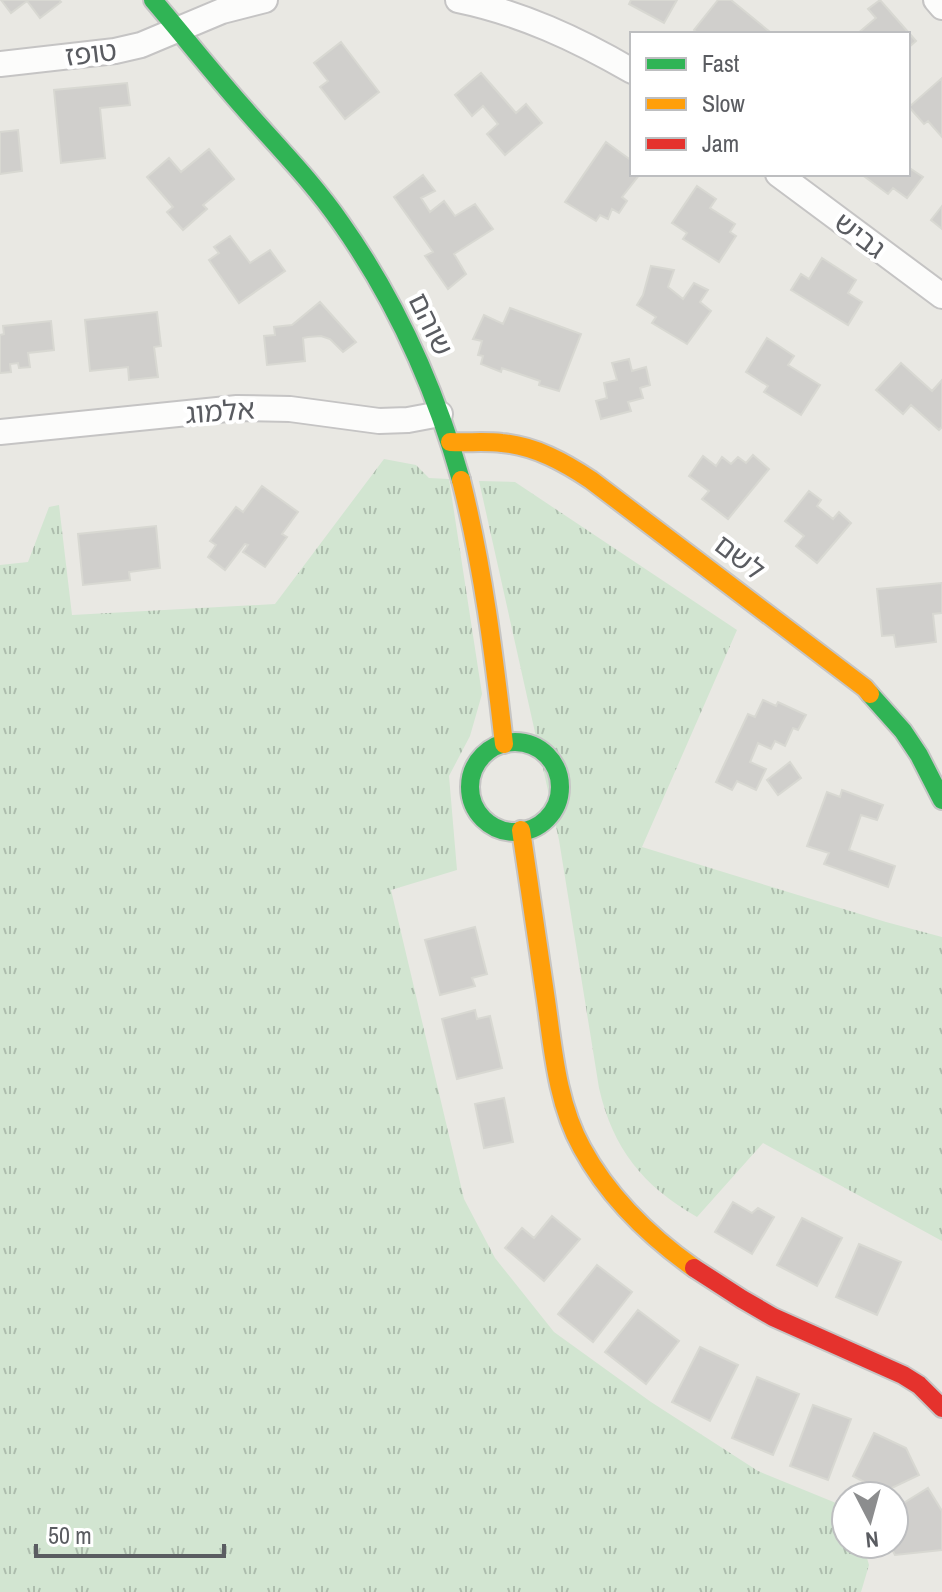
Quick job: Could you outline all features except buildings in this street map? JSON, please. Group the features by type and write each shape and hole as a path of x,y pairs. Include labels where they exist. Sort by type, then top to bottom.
{"street":[{"name":"שוהם","path":"153,0 298,167 342,225 379,282 410,340 450,442 469,512 481,569 504,744"},
{"path":"178,30 222,11 265,0"},
{"path":"458,0 537,23 593,48 630,70"},
{"path":"936,0 942,7"},
{"name":"טופז","path":"0,64 128,48 178,30"},
{"name":"גביש","path":"781,176 942,296"},
{"name":"אלמוג","path":"0,432 237,408 290,409 379,421 440,414"},
{"name":"לשם","path":"450,442 503,443 531,449 557,459 591,480 865,688 903,731 942,800"},
{"path":"509,742 538,748 557,770 560,785 558,800 551,813 540,823 521,830 498,828 485,821 470,796 474,767 495,746 509,742"},
{"path":"521,830 557,1075 567,1114 584,1151 607,1186 670,1249 706,1276 783,1322 859,1354 918,1384 942,1408"}],"green space":[{"path":"384,459 416,465 429,478 449,479 482,694 470,736 449,776 457,870 391,890 464,1199 495,1258 554,1332 651,1402 758,1471 830,1501 830,1560 868,1560 869,1565 861,1592 0,1592 0,565 28,562 49,507 59,505 72,615 275,604"},
{"path":"479,481 515,482 737,630 642,847 942,937 942,1241 763,1143 697,1217 646,1179 622,1147 605,1110 599,1088 559,840"}],"traffic: fast":[{"path":"153,0 318,192 361,253 412,346 439,412 461,480"},
{"path":"870,694 903,731 942,800"},
{"path":"515,742 532,746 547,755 556,770 560,787 556,804 547,819 532,828 515,832 498,828 483,819 474,804 470,787 474,770 483,755 498,746 515,742"}],"traffic: slow":[{"path":"450,442 514,445 538,451 570,467 870,694"},
{"path":"461,480 482,578 504,744"},
{"path":"521,830 554,1056 561,1094 574,1131 592,1166 617,1199 646,1229 694,1268"}],"traffic: jam":[{"path":"694,1268 773,1317 903,1375 919,1385 942,1408"}]}
